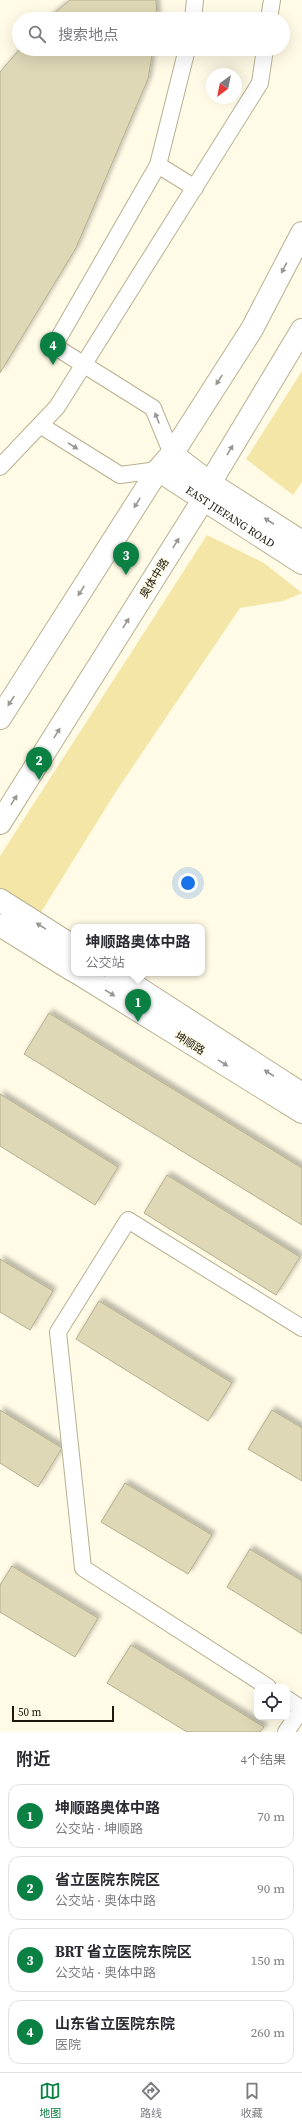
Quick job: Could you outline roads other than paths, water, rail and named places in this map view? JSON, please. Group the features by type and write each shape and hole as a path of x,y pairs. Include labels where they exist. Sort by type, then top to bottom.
{"main road":[{"path":"0,718 158,470 172,454 252,329 302,233"},
{"name":"奥体中路","path":"0,823 207,492 302,330"},
{"name":"EAST JIEFANG ROAD","path":"172,454 207,492 302,563"},
{"name":"EAST JIEFANG ROAD","path":"158,470 207,492 302,542"},
{"path":"0,900 71,945"},
{"path":"0,925 71,969"},
{"name":"坤顺路","path":"83,976 302,1112"},
{"name":"坤顺路","path":"120,976 302,1094"}],"street":[{"path":"193,12 195,0"},
{"path":"270,12 272,0"},
{"path":"172,454 153,408 54,346 158,165 185,56"},
{"path":"0,467 57,407 84,365 260,83 264,56"},
{"path":"158,165 195,188"},
{"path":"40,426 120,475 158,470"},
{"path":"263,1684 84,1568 58,1332 128,1220 302,1328"},
{"path":"286,1732 302,1709 290,1701"}],"place":[{"name":"山东省立医院东院","path":"53,365"},
{"name":"BRT 省立医院东院区","path":"126,575"},
{"name":"省立医院东院区","path":"39,780"},
{"name":"坤顺路奥体中路","path":"138,1022"}]}
